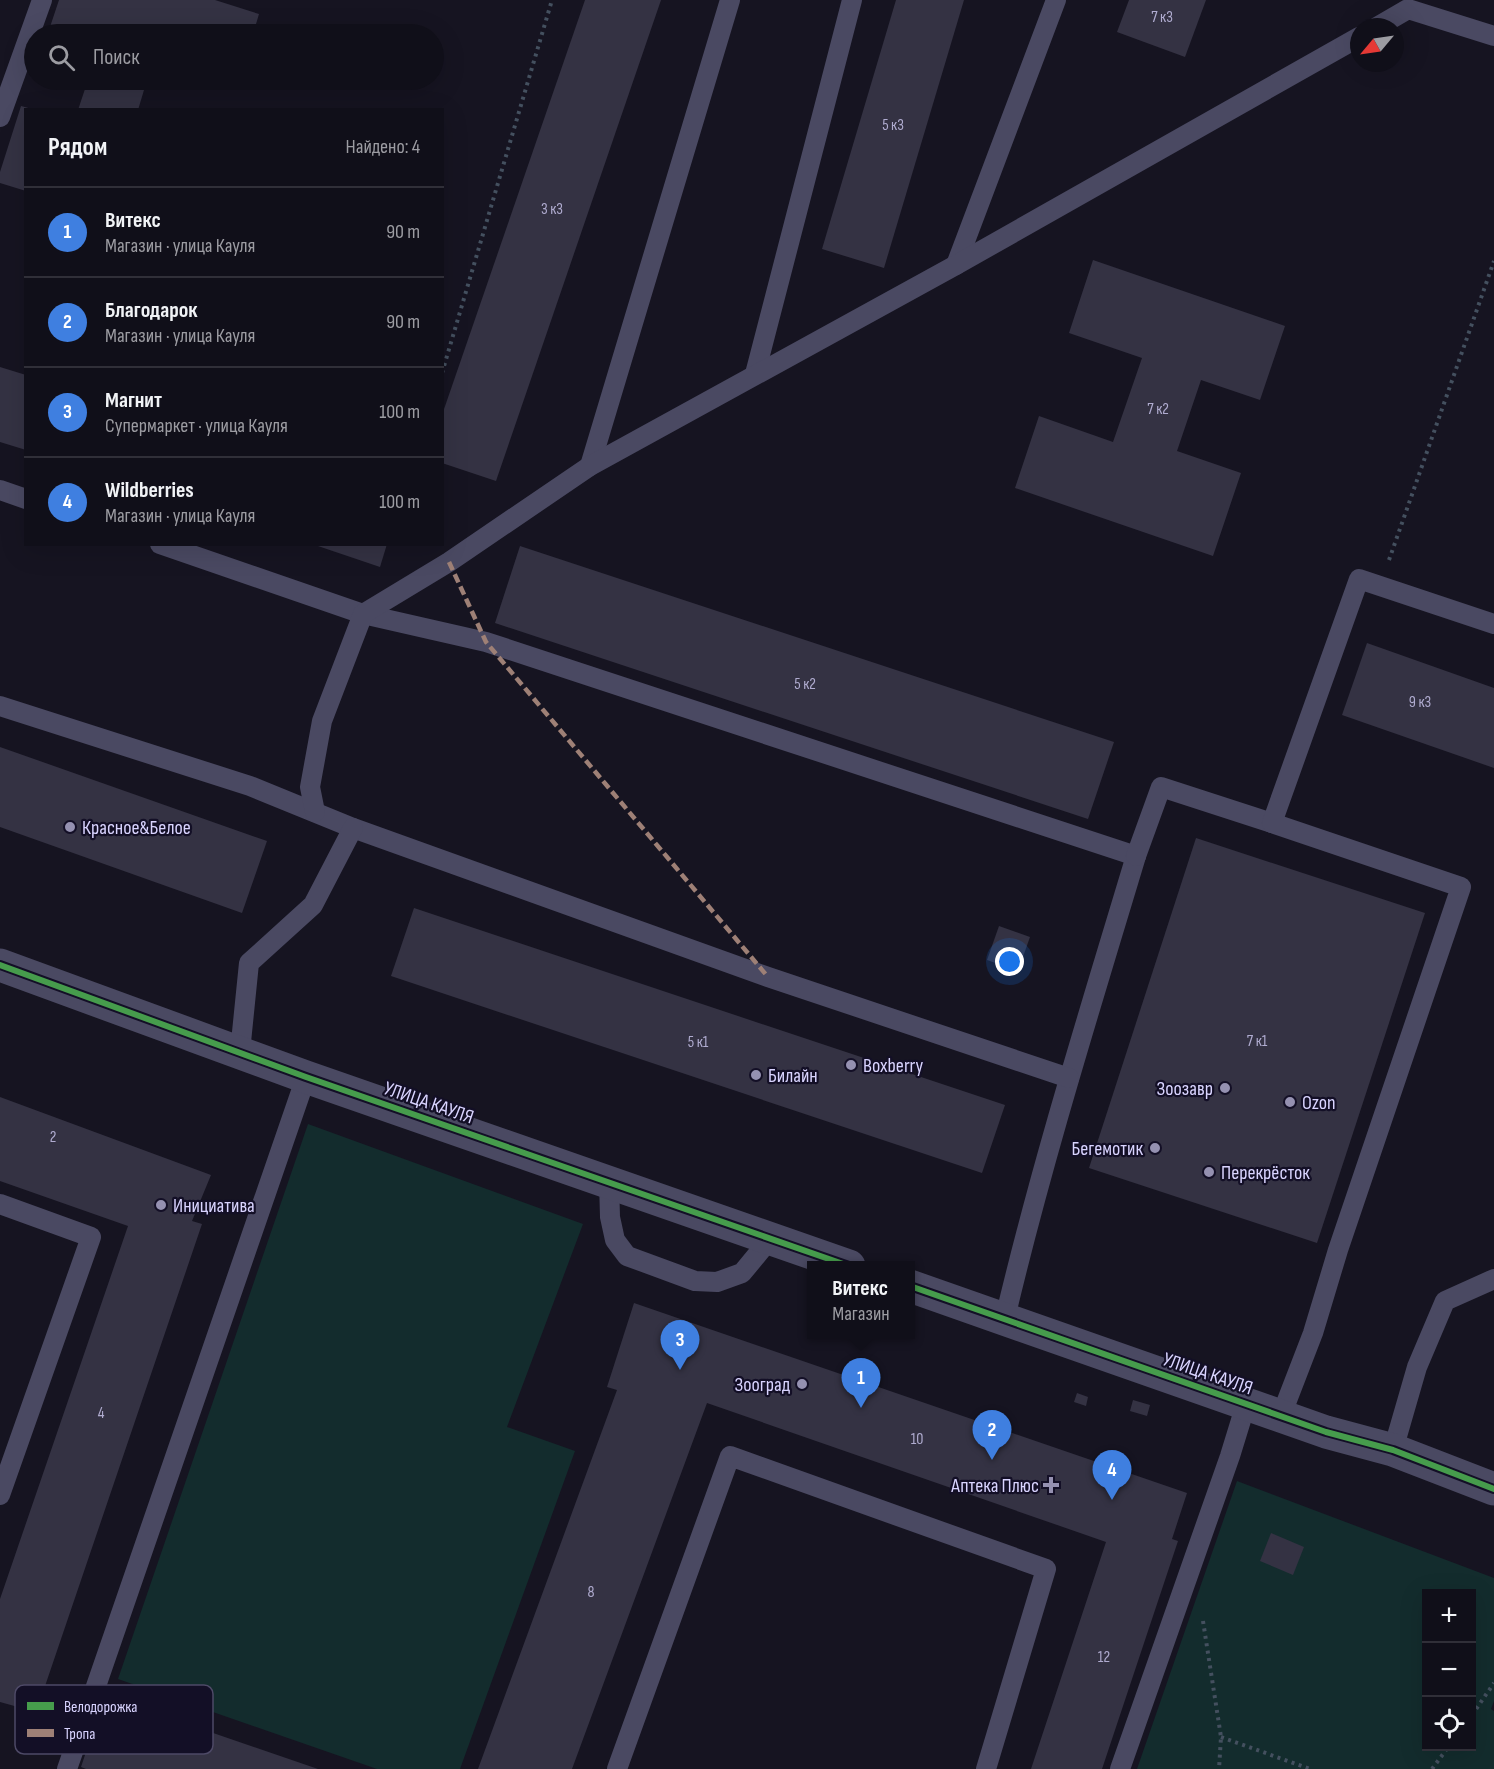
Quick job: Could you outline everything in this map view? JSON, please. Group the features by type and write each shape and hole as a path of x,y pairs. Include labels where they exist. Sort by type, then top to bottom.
{"street":[{"name":"УЛИЦА КАУЛЯ","path":"0,965 306,1077 834,1261"},
{"name":"УЛИЦА КАУЛЯ","path":"915,1288 1326,1432 1393,1450 1494,1490"}],"lane":[{"path":"33,24 42,0"},
{"path":"590,466 730,0"},
{"path":"755,374 852,0"},
{"path":"956,265 1056,0"},
{"path":"1390,18 1410,5 1494,36"},
{"path":"315,812 310,787 322,722 363,614 449,562 590,466 956,265 1350,42"},
{"path":"0,117 24,50"},
{"path":"0,490 24,498"},
{"path":"166,546 363,614 486,642 1136,856"},
{"path":"1272,823 1359,579 1494,624"},
{"path":"0,706 250,786 353,828 768,977 1069,1078"},
{"path":"1005,1318 1024,1237 1069,1078 1136,856 1161,787 1461,887 1338,1250 1313,1333 1281,1416"},
{"path":"240,1052 249,963 313,905 353,828"},
{"path":"96,1685 306,1077"},
{"path":"609,1181 612,1228 615,1240 627,1256 695,1281 717,1282 742,1273 770,1239"},
{"path":"0,1204 91,1237 0,1495"},
{"path":"1393,1450 1417,1367 1446,1301 1494,1278"},
{"path":"1120,1769 1230,1456 1246,1404"},
{"path":"617,1769 730,1456 1046,1569 986,1769"},
{"path":"67,1769 72,1754"}],"path":[{"path":"444,366 552,0"},
{"path":"1380,585 1494,261"},
{"path":"1201,1613 1221,1737 1219,1769"},
{"path":"1476,1708 1494,1683"},
{"path":"1221,1737 1310,1769"},
{"path":"1432,1769 1445,1751"}],"green space":[{"path":"308,1124 583,1224 507,1427 575,1451 460,1769 377,1769 213,1712 213,1685 135,1685 118,1679"},
{"path":"1237,1481 1494,1578 1494,1701 1491,1709 1494,1711 1494,1769 1137,1769"}],"building":[{"path":"59,0 215,0 259,14 256,24 51,24"},
{"path":"585,0 661,0 496,481 444,464 444,409"},
{"path":"896,0 964,0 884,268 822,249"},
{"path":"1129,0 1206,0 1185,57 1117,32"},
{"path":"85,90 144,90 139,108 79,108"},
{"path":"21,106 28,108 24,108 24,190 0,183 0,172"},
{"path":"1093,260 1285,326 1260,400 1201,380 1177,451 1241,473 1213,556 1015,488 1039,416 1113,442 1142,358 1069,333"},
{"path":"0,367 24,374 24,449 0,442"},
{"path":"318,546 386,546 380,567"},
{"path":"520,546 1114,742 1088,819 495,623"},
{"path":"1367,643 1494,688 1494,768 1342,715"},
{"path":"0,747 267,841 242,913 0,827"},
{"path":"1196,838 1425,913 1317,1243 1089,1168"},
{"path":"414,908 1005,1105 982,1173 391,976"},
{"path":"999,926 1030,937 1018,971 987,960"},
{"path":"0,1097 211,1175 192,1221 202,1224 45,1685 15,1685 15,1706 0,1702 0,1599 128,1226 0,1181"},
{"path":"634,1303 1187,1493 1172,1539 1178,1541 1102,1769 1031,1769 1106,1542 707,1403 572,1769 478,1769 617,1390 607,1387"},
{"path":"1077,1393 1088,1397 1086,1406 1074,1402"},
{"path":"1133,1400 1150,1405 1147,1416 1130,1411"},
{"path":"1271,1533 1304,1547 1293,1575 1260,1561"},
{"path":"213,1733 318,1769 86,1769 81,1767 85,1754 213,1754"}],"marked path":[{"path":"449,562 486,642 768,977"}],"cycle path":[{"path":"0,965 306,1077 835,1261"},
{"path":"915,1288 1326,1432 1393,1450 1494,1489"}],"place":[{"name":"Красное&Белое","path":"70,827"},
{"name":"Boxberry","path":"851,1065"},
{"name":"Билайн","path":"756,1075"},
{"name":"Зоозавр","path":"1225,1088"},
{"name":"Ozon","path":"1290,1102"},
{"name":"Бегемотик","path":"1155,1148"},
{"name":"Перекрёсток","path":"1209,1172"},
{"name":"Инициатива","path":"161,1205"},
{"name":"Магнит","path":"680,1370"},
{"name":"Зооград","path":"802,1384"},
{"name":"Витекс","path":"861,1408"},
{"name":"Благодарок","path":"992,1460"},
{"name":"Аптека Плюс","path":"1051,1485"},
{"name":"Wildberries","path":"1112,1500"}]}
